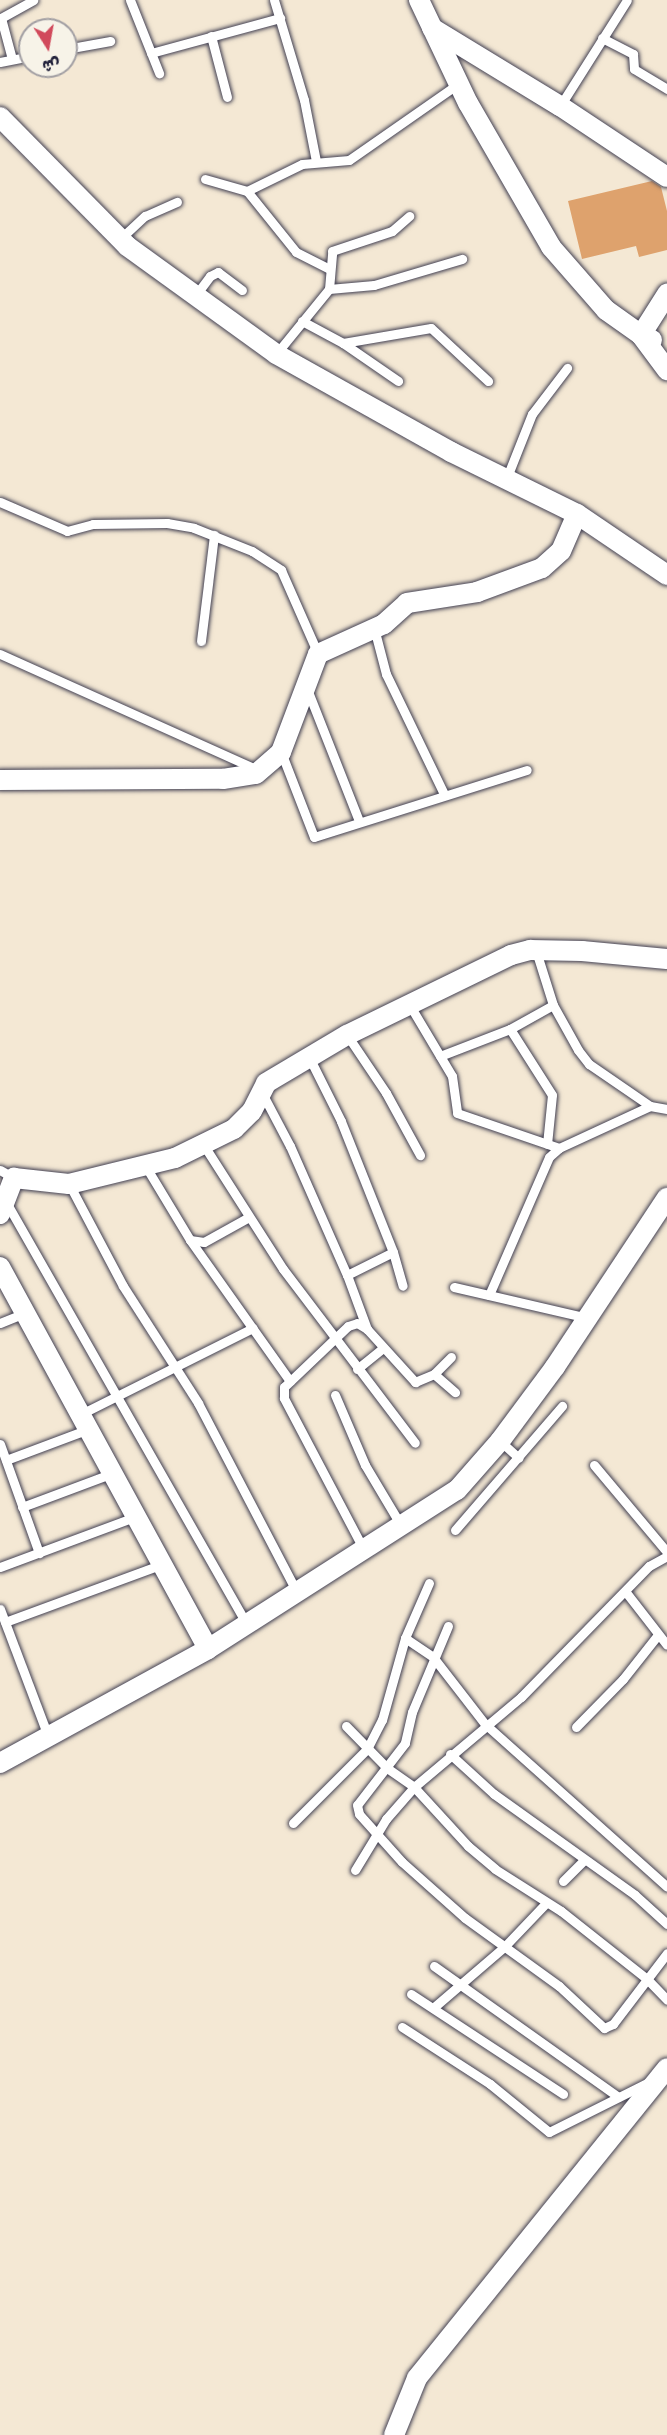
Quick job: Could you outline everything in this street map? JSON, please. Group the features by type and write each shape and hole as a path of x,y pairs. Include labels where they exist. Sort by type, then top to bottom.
{"street":[{"path":"419,0 458,84 551,247 606,310 641,335 667,347"},
{"path":"432,28 560,106 667,177"},
{"path":"0,119 120,240 194,298 276,354 441,447 507,477 577,514 667,575"},
{"path":"641,335 667,294"},
{"path":"641,335 667,369"},
{"path":"0,780 223,779 262,771 280,752 318,654 374,628 407,603 477,592 548,565 561,551 577,514"},
{"path":"3,1207 7,1174 69,1184 146,1167 202,1144 244,1120 266,1083 347,1035 511,955 536,951 667,959"},
{"path":"0,1762 208,1649 298,1594 457,1490 500,1441 588,1318 667,1198"},
{"path":"0,1267 208,1649"},
{"path":"394,2435 417,2378 663,2073"}],"lane":[{"path":"12,59 1,18 33,0"},
{"path":"130,0 159,73"},
{"path":"274,0 309,119 316,161"},
{"path":"560,106 627,0"},
{"path":"151,53 280,18"},
{"path":"211,36 227,97"},
{"path":"602,38 633,54 634,69 667,88"},
{"path":"78,47 110,40"},
{"path":"0,62 18,58"},
{"path":"247,191 281,172 316,161 349,160 458,84"},
{"path":"205,180 247,191 296,252 328,268"},
{"path":"120,240 145,216 177,202"},
{"path":"276,354 328,290 328,268 332,252 337,248 392,231 410,216"},
{"path":"328,290 374,285 462,260"},
{"path":"194,298 210,276 218,272 242,290"},
{"path":"302,321 343,343 398,381"},
{"path":"343,343 432,328 488,381"},
{"path":"507,477 532,414 567,368"},
{"path":"0,502 67,531 93,524 147,522 194,528 214,535 278,566 318,654"},
{"path":"201,641 214,535"},
{"path":"374,628 386,674 444,794"},
{"path":"0,654 262,771"},
{"path":"306,686 359,821"},
{"path":"280,752 312,836 527,770"},
{"path":"536,951 553,1005 589,1064 650,1106 667,1109"},
{"path":"409,1004 452,1076 457,1113 559,1148"},
{"path":"440,1056 510,1029 553,1005"},
{"path":"510,1029 552,1095 547,1143"},
{"path":"347,1035 386,1093 420,1155"},
{"path":"309,1057 341,1120 393,1252 403,1286"},
{"path":"261,1091 290,1146 347,1275 367,1329 416,1382 434,1374 451,1357"},
{"path":"489,1295 542,1168 559,1148 650,1106"},
{"path":"202,1144 249,1217 334,1339 415,1443"},
{"path":"146,1167 190,1240 290,1381"},
{"path":"69,1184 123,1286 176,1367 298,1594"},
{"path":"3,1207 119,1395 247,1624"},
{"path":"190,1240 204,1242 249,1217"},
{"path":"347,1275 393,1252"},
{"path":"454,1287 588,1318"},
{"path":"0,1323 25,1313"},
{"path":"364,1550 284,1398 284,1387 352,1324 367,1329"},
{"path":"6,1460 85,1421 119,1395 253,1328"},
{"path":"357,1369 383,1348"},
{"path":"434,1374 455,1392"},
{"path":"334,1395 365,1466 402,1527"},
{"path":"455,1530 562,1406"},
{"path":"500,1441 519,1458"},
{"path":"0,1444 39,1553"},
{"path":"355,1870 380,1834 386,1819 414,1787 485,1724 521,1697 649,1566 667,1554 594,1465"},
{"path":"22,1507 113,1473"},
{"path":"0,1567 137,1516"},
{"path":"5,1623 163,1564"},
{"path":"293,1823 367,1749 382,1720 405,1638 429,1583"},
{"path":"625,1590 657,1636 667,1645"},
{"path":"0,1609 48,1736"},
{"path":"448,1626 433,1657 405,1743 357,1805 364,1822 380,1834 417,1876 465,1918 559,1986 604,2028 613,2024 667,1953"},
{"path":"576,1727 623,1679 657,1636"},
{"path":"405,1638 433,1657 485,1724 667,1887"},
{"path":"346,1726 387,1768 414,1787 468,1846 647,1979 667,2000"},
{"path":"450,1754 494,1794 544,1828 583,1861 635,1895 667,1924"},
{"path":"563,1881 583,1861"},
{"path":"433,2008 461,1981 505,1946 546,1903"},
{"path":"434,1966 461,1981 618,2097"},
{"path":"411,1994 563,2094"},
{"path":"402,2027 490,2084 549,2132 663,2073"}],"building":[{"path":"652,181 661,187 667,211 667,250 639,257 636,246 582,259 568,201"}]}
